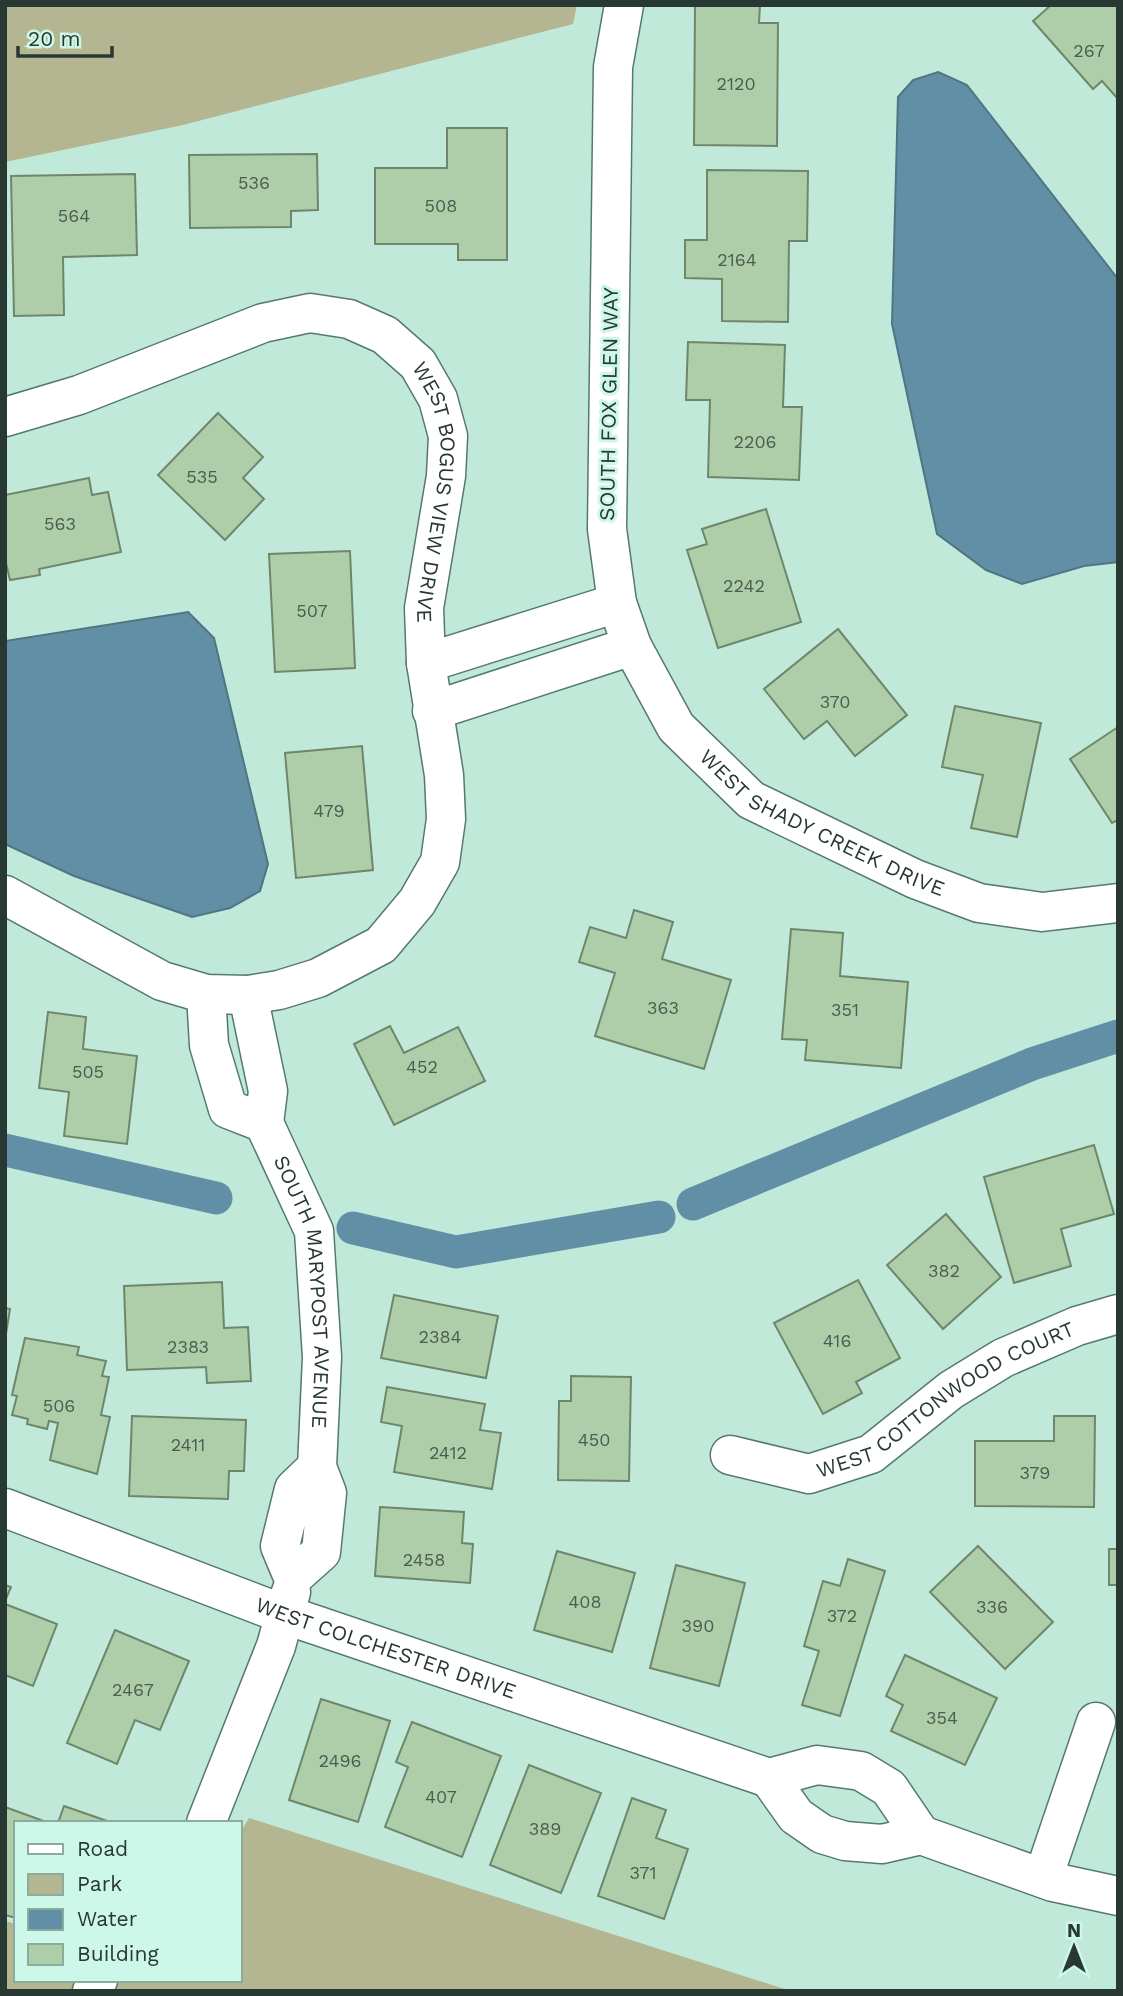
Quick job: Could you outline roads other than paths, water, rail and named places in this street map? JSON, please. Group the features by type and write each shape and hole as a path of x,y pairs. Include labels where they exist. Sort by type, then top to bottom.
{"street":[{"name":"SOUTH FOX GLEN WAY","path":"617,603 607,529 613,66 624,5"},
{"name":"WEST BOGUS VIEW DRIVE","path":"5,417 79,395 274,320 310,313 349,319 385,335 418,364 438,399 448,436 446,476 424,608 426,663 444,775 446,819 440,862 417,902 381,945 318,978 279,990 248,995 206,994 162,981 5,895"},
{"name":"WEST SHADY CREEK DRIVE","path":"617,603 632,646 676,727 751,800 915,879 979,902 1042,912 1118,903"},
{"path":"426,663 617,603"},
{"path":"432,711 632,646"},
{"path":"206,994 209,1045 228,1109 264,1123 268,1091 248,995"},
{"name":"SOUTH MARYPOST AVENUE","path":"207,1821 286,1615 293,1577 280,1546 295,1489 317,1466 322,1357 314,1231 264,1123"},
{"name":"WEST COTTONWOOD COURT","path":"730,1455 809,1474 871,1454 951,1390 1003,1358 1077,1325 1118,1314"},
{"name":"WEST COLCHESTER DRIVE","path":"5,1508 286,1615 769,1778"},
{"path":"1043,1878 1096,1722"},
{"path":"921,1835 889,1788 861,1771 817,1765 769,1778 796,1816 822,1834 845,1841 883,1844 921,1835 1043,1878 1118,1896"}],"water":[{"path":"938,72 967,85 1118,279 1118,562 1084,566 1022,584 986,570 937,534 892,324 898,97 913,80"},
{"path":"188,612 214,638 268,864 260,891 230,908 192,917 74,876 5,844 5,641"}],"waterway":[{"path":"693,1204 1032,1064 1118,1036"},
{"path":"5,1150 216,1198"},
{"path":"353,1228 456,1252 659,1217"}]}
